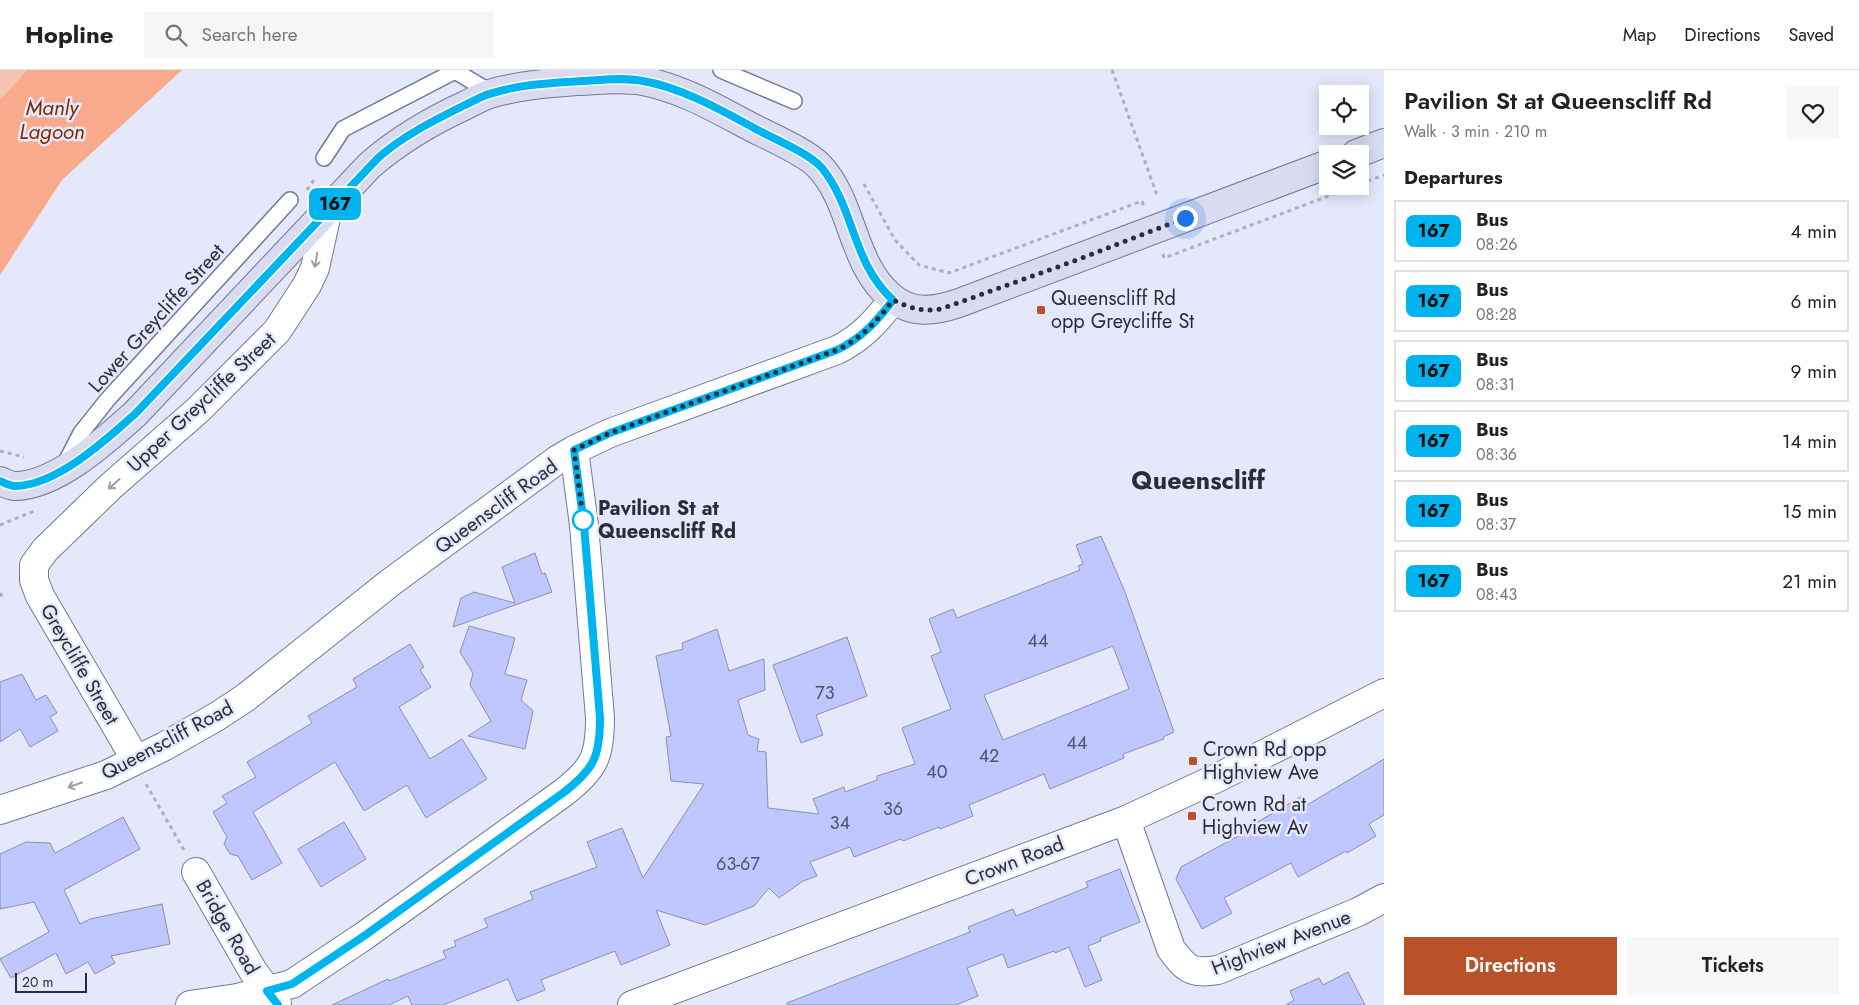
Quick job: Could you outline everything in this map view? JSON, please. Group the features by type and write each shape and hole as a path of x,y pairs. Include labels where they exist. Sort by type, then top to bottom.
{"main road":[{"path":"4,487 34,483 61,471 106,440 135,414 327,213 370,165 392,146 441,116 492,93 546,77 643,80 678,91 806,156 821,168 835,188 868,269 876,283 893,300 907,307 920,310 929,311 950,306 1085,257 1319,167"},
{"path":"1369,149 1384,143"}],"street":[{"name":"Upper Greycliffe Street","path":"34,566 45,550 111,486 198,410 278,331 307,285 315,268 327,213"},
{"name":"Queenscliff Road","path":"0,810 106,775 141,772 210,721 245,698 391,582 557,460 610,433 843,347 861,336 872,326 893,300"},
{"path":"190,1005 237,998 272,998 364,936 563,793 578,782 592,766 600,742 600,718 584,525 574,450"},
{"name":"Greycliffe Street","path":"34,566 34,580 40,596 141,772"},
{"name":"Crown Road","path":"632,1005 1126,820 1219,777 1384,693"},
{"name":"Highview Avenue","path":"1126,820 1171,949 1184,966 1200,972 1218,970 1358,912 1384,898"},
{"name":"Bridge Road","path":"191,863 253,971 272,998"}],"lane":[{"path":"721,70 794,101"},
{"path":"324,158 343,129 455,71 492,93"},
{"name":"Lower Greycliffe Street","path":"61,471 81,433 108,399 290,200"}],"path":[{"path":"1112,70 1157,195"},
{"path":"1369,181 1384,175"},
{"path":"862,180 895,240 919,265 949,273 1142,201"},
{"path":"1164,258 1331,195"},
{"path":"0,451 28,458"},
{"path":"0,593 3,598"},
{"path":"141,772 191,863"}],"shaded area":[{"path":"0,70 27,70 0,100"}],"water":[{"name":"Manly Lagoon","path":"27,70 182,70 62,180 0,275 0,100"}],"building":[{"path":"1101,536 1125,592 1174,732 1163,737 1164,739 1123,754 1124,758 1050,789 1044,774 969,805 973,816 940,829 939,827 903,841 901,839 854,857 850,847 810,862 817,876 803,881 779,898 769,888 754,906 705,925 656,910 670,945 621,965 615,951 541,980 545,990 517,1001 508,979 443,1005 412,1005 408,996 389,1005 332,1005 388,979 389,981 446,958 443,951 456,946 454,941 488,927 484,919 533,899 530,892 597,867 587,842 622,828 643,878 704,784 671,781 666,737 671,736 656,656 683,649 682,643 717,629 729,671 764,659 765,690 738,700 748,735 759,739 757,751 766,752 768,808 819,814 813,799 844,787 845,792 877,780 877,776 915,764 902,728 951,709 931,656 941,652 929,619 953,609 957,618 1080,570 1078,566 1083,564 1076,545","holes":["1113,646 1129,689 1003,740 984,695"]},
{"path":"535,553 542,574 545,573 552,592 453,627 461,598 474,592 515,603 502,567"},
{"path":"469,626 515,638 505,674 527,680 521,700 533,711 525,749 468,736 491,721 470,685 473,673 460,652"},
{"path":"847,637 867,696 816,715 823,735 801,743 773,665"},
{"path":"410,644 424,667 420,670 431,687 399,707 430,759 462,739 487,779 426,818 407,785 364,811 335,762 253,812 282,863 252,880 238,856 230,854 224,844 227,837 213,812 227,803 222,796 256,777 247,762 312,723 308,716 357,687 353,679"},
{"path":"22,674 36,700 46,695 57,713 50,717 58,731 30,747 20,729 0,742 0,682"},
{"path":"1384,759 1384,815 1369,824 1376,836 1347,853 1346,851 1298,877 1291,863 1224,898 1232,913 1202,929 1176,879 1181,867 1240,835 1239,833 1302,796 1307,805"},
{"path":"123,817 140,849 64,890 80,924 90,919 162,904 170,944 111,956 115,963 95,974 88,962 66,974 56,953 11,978 0,959 49,932 34,902 0,909 0,854 26,842 50,843 55,853"},
{"path":"344,822 366,859 321,887 298,849"},
{"path":"1120,869 1140,922 1100,938 1101,941 1088,946 1102,980 1085,987 1069,947 1008,968 1003,954 967,968 978,996 956,1005 787,1005 787,1003 970,932 968,927 1013,909 1016,916 1088,887 1086,882"},
{"path":"1348,972 1365,1005 1286,1005 1294,1000 1290,991 1319,978 1323,985"}],"bus line":[{"name":"167","path":"0,481 14,486 34,483 61,471 106,440 135,414 327,213 370,165 404,138 441,116 492,93 542,84 610,79 643,80 678,91 806,156 821,168 835,188 868,269 876,283 893,300 872,326 861,336 837,350 610,433 574,450 584,525 600,718 600,742 592,766 578,782 364,936 292,984 267,991 278,1005"}],"place":[{"name":"Queenscliff Rd opp Greycliffe St","path":"1041,310"},
{"name":"Pavilion St at Queenscliff Rd","path":"583,520"},
{"name":"Crown Rd opp Highview Ave","path":"1193,761"},
{"name":"Crown Rd at Highview Av","path":"1192,816"}],"district":[{"name":"Queenscliff","path":"1198,480"}],"route":[{"path":"583,520 584,525 574,450 610,433 837,350 861,336 880,317 893,300 907,307 920,310 941,309 1077,260 1185,218"}]}
